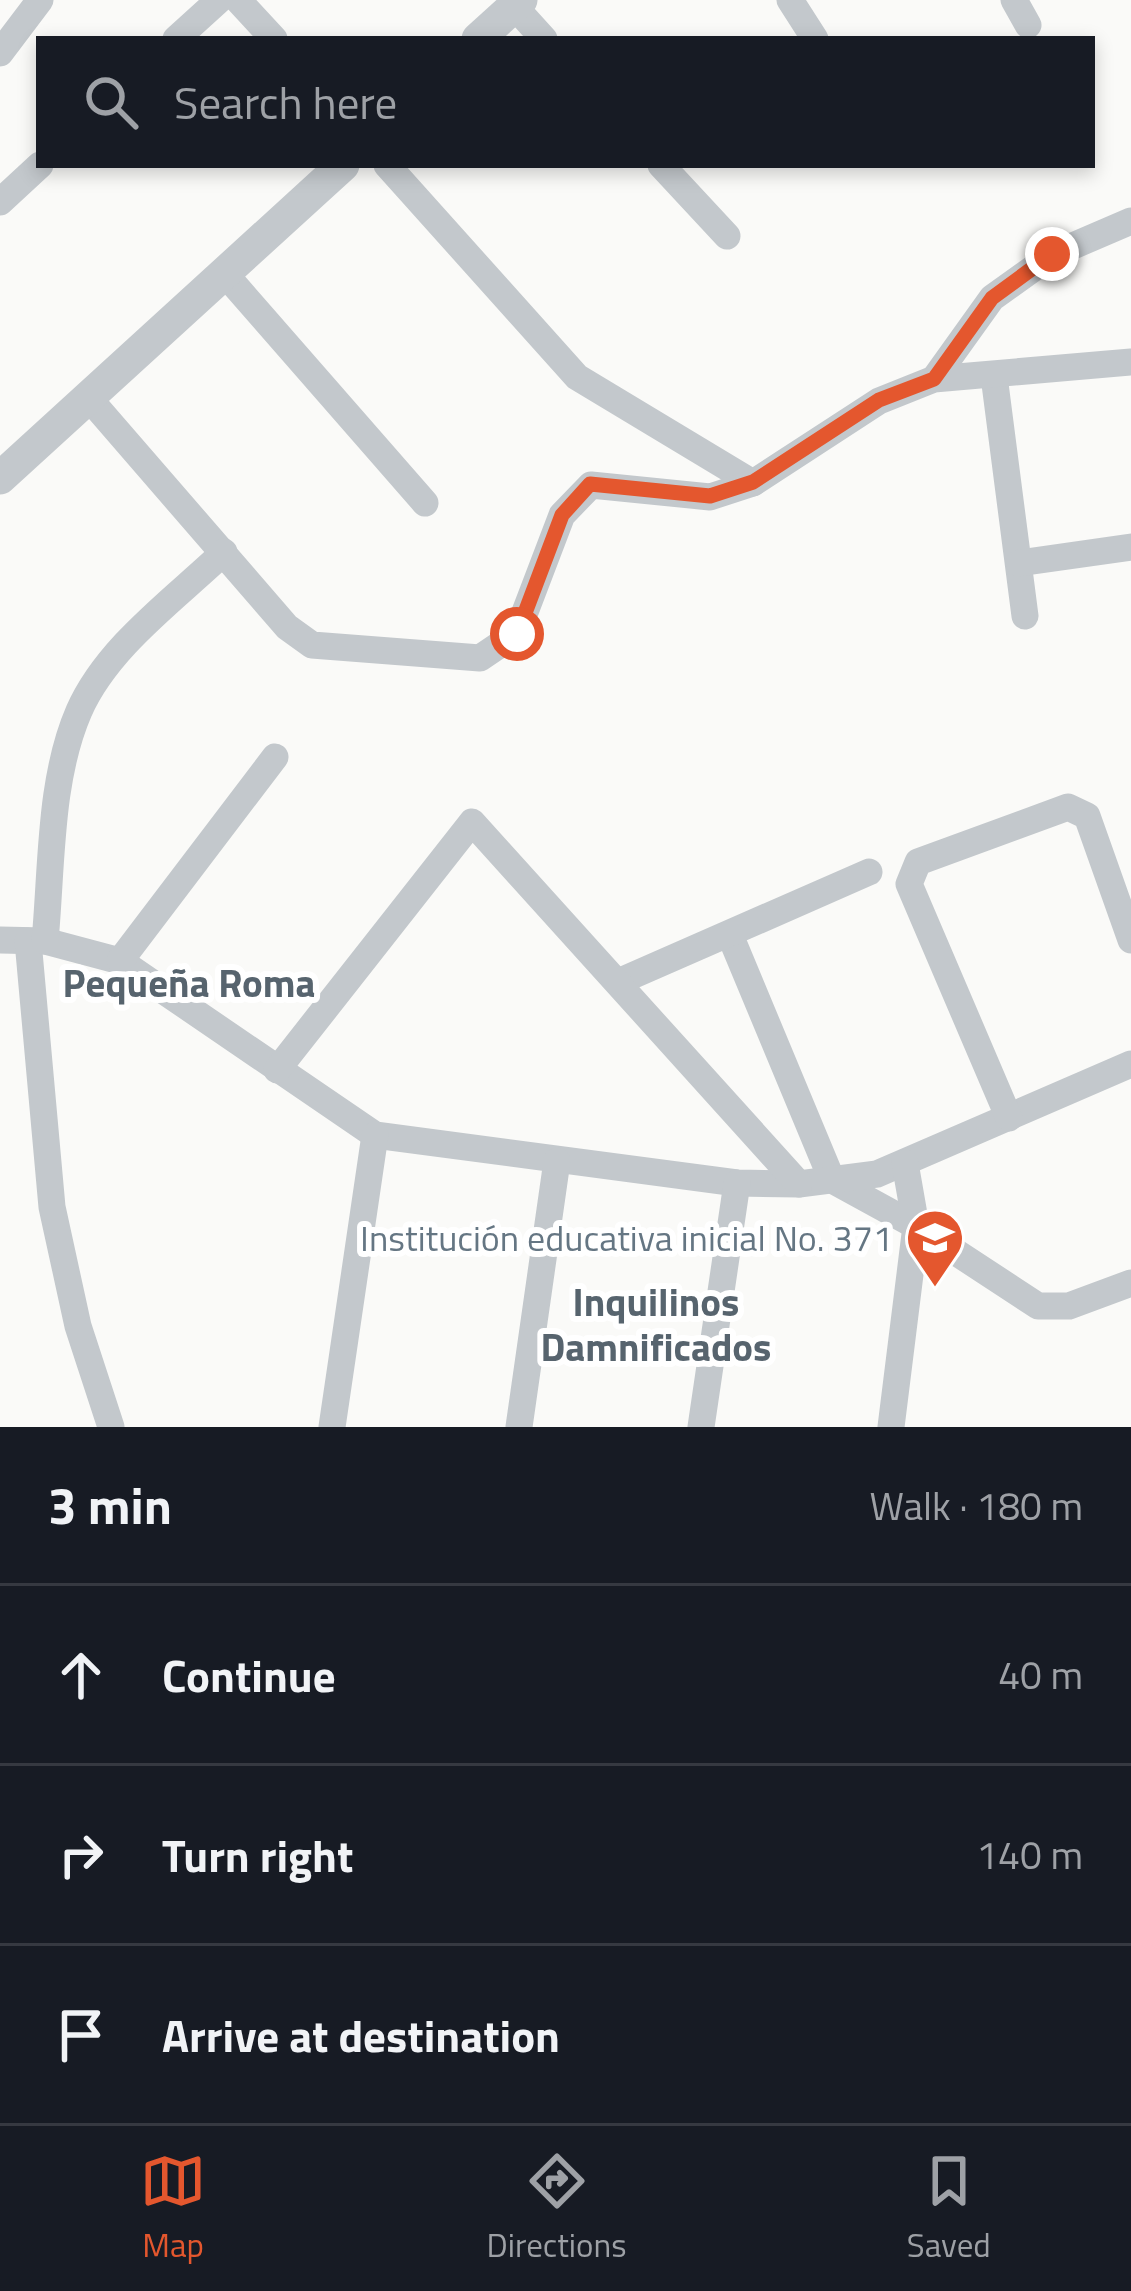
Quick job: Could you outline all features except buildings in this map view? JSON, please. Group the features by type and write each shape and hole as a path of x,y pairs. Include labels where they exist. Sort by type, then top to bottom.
{"street":[{"path":"0,53 40,0"},
{"path":"179,36 219,0"},
{"path":"238,0 271,36"},
{"path":"790,0 813,36"},
{"path":"481,36 518,3 542,36"},
{"path":"0,202 37,168"},
{"path":"0,478 340,168"},
{"path":"390,168 577,376 753,482"},
{"path":"664,168 727,236"},
{"path":"934,379 992,298 1052,254 1131,221"},
{"path":"225,274 425,503"},
{"path":"87,396 287,626 312,645 480,658 517,634 562,515 590,484 710,496 753,482 879,400 934,379 1131,362"},
{"path":"994,376 1025,616"},
{"path":"1019,563 1131,548"},
{"path":"111,1427 78,1326 52,1208 24,941 62,760 81,707 116,654 224,552"},
{"path":"120,961 275,757"},
{"path":"1010,1118 909,884 918,862 1068,807 1079,809 1087,816 1131,940"},
{"path":"277,1070 472,821 799,1184"},
{"path":"618,982 869,872"},
{"path":"730,934 832,1180 916,1226 1038,1306 1069,1306 1131,1283"},
{"path":"24,941 120,961 375,1135 737,1183 799,1184 877,1174 1131,1064"},
{"path":"332,1427 375,1135"},
{"path":"519,1427 557,1161"},
{"path":"890,1427 916,1226 905,1163"},
{"path":"700,1427 737,1183"}],"place":[{"name":"Institución educativa inicial No. 371","path":"935,1289"}],"district":[{"name":"Pequeña Roma","path":"189,983"},
{"name":"Inquilinos Damnificados","path":"656,1324"}],"route":[{"path":"517,634 562,515 590,484 710,496 753,482 879,400 934,379 992,298 1052,254"}]}
